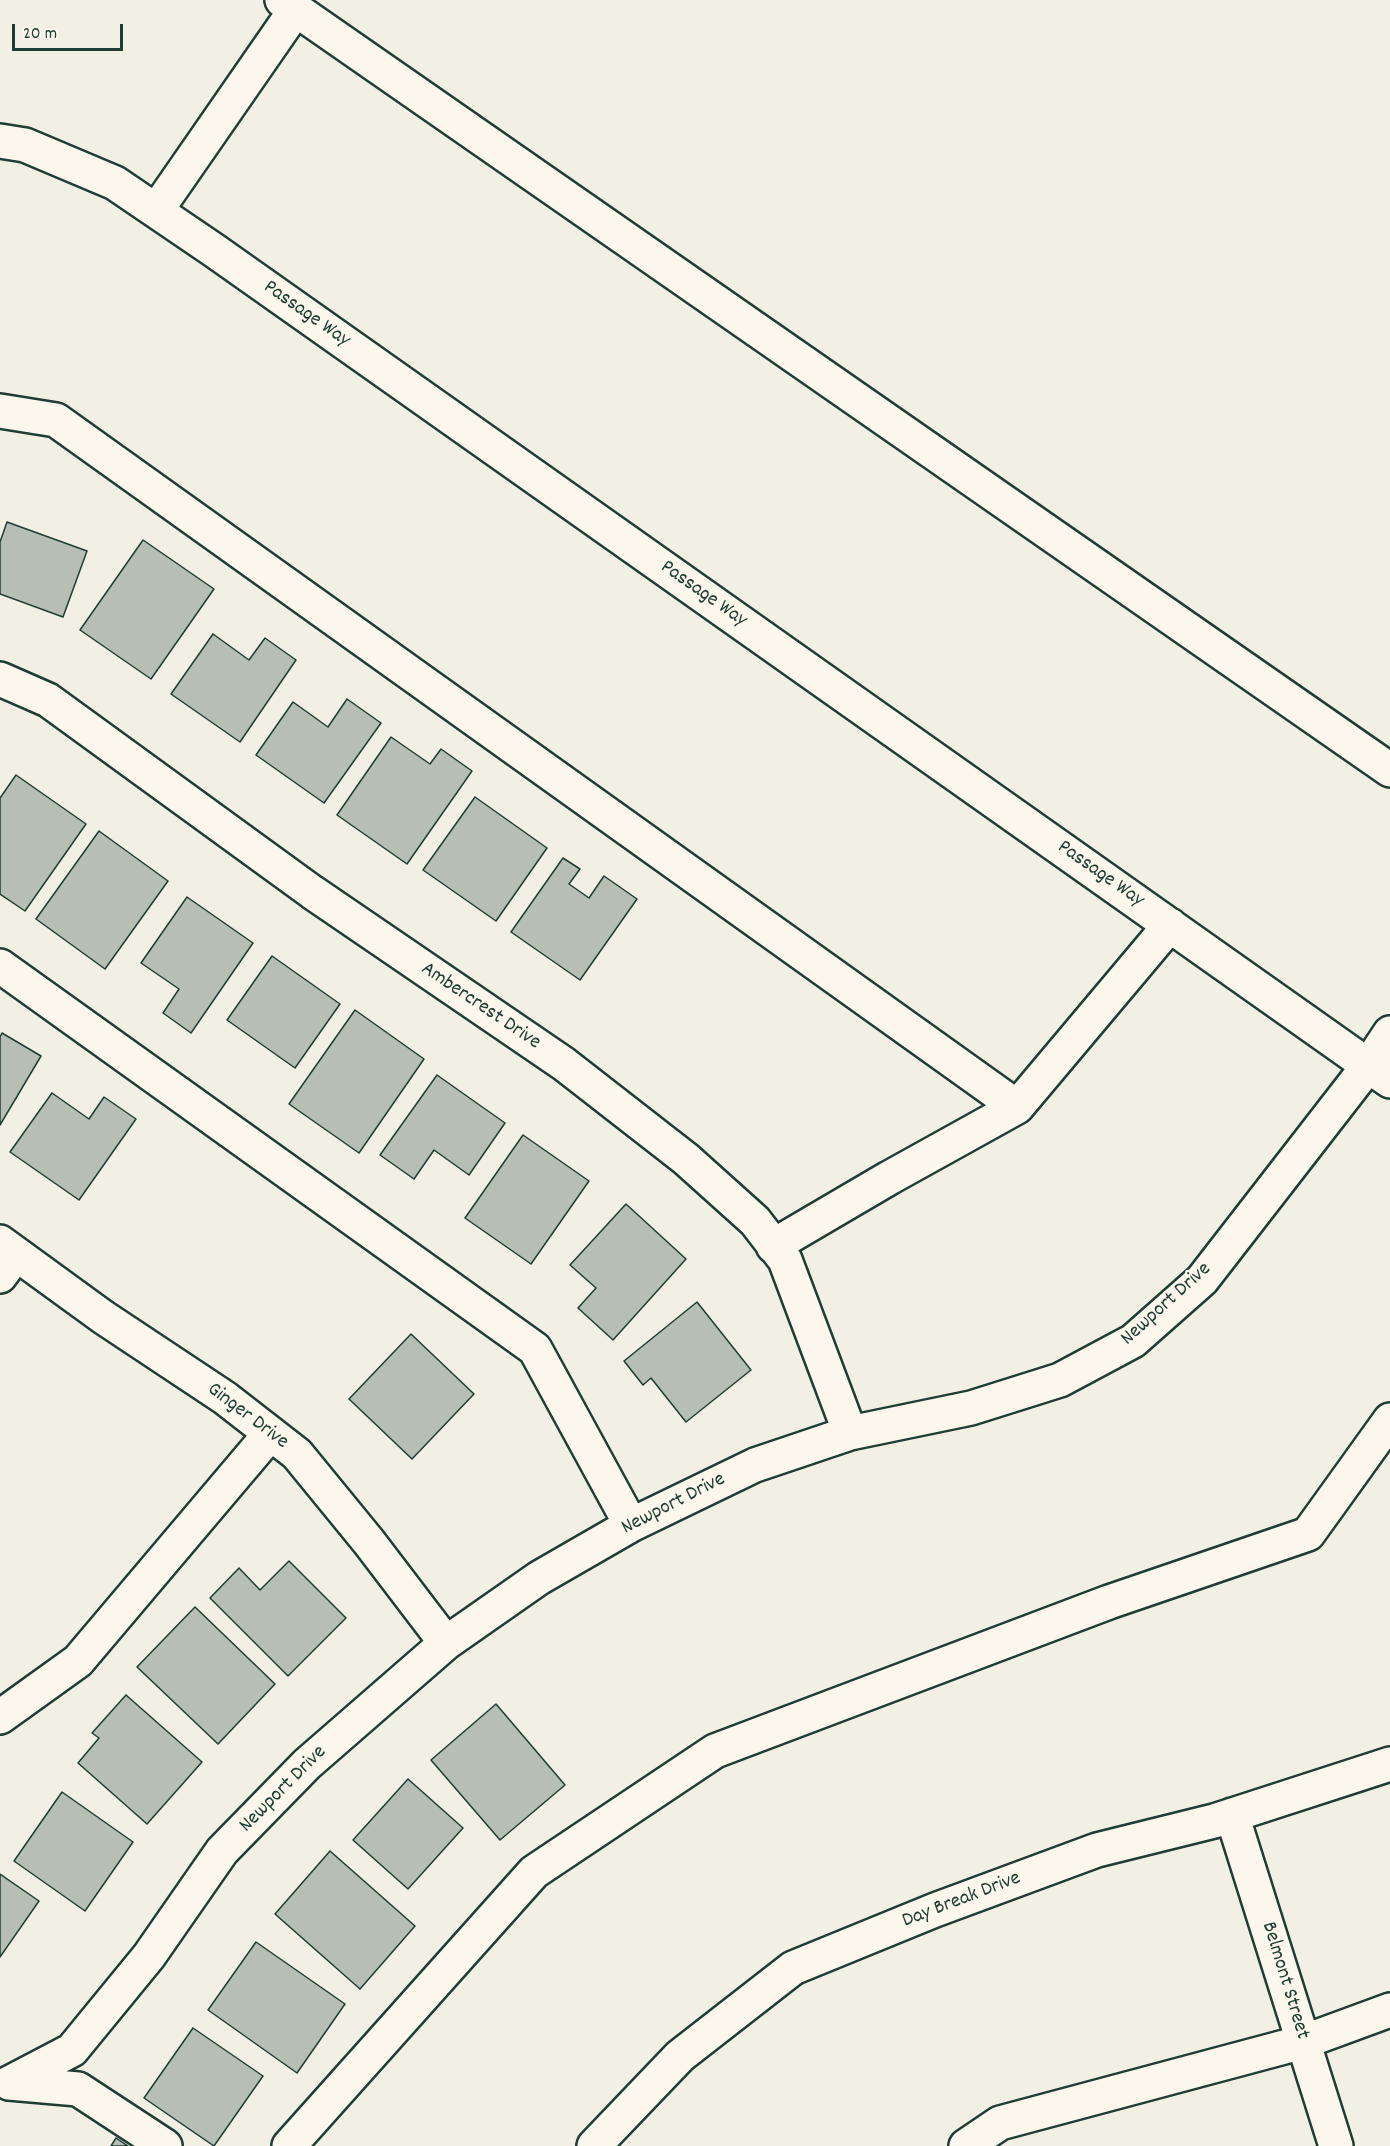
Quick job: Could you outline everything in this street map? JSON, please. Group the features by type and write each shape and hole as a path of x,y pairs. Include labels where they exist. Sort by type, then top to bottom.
{"street":[{"path":"156,211 289,5 1390,770"},
{"name":"Passage Way","path":"0,141 25,145 115,183 215,250 1379,1073"},
{"path":"0,411 56,420 1017,1107"},
{"name":"Ambercrest Drive","path":"0,679 48,700 312,892 564,1064 686,1159 754,1221 785,1260 850,1433"},
{"path":"773,1246 1017,1107 1170,925"},
{"path":"0,966 534,1349 631,1525"},
{"name":"Newport Drive","path":"5,2074 72,2050 149,1956 222,1851 307,1764 446,1643 539,1578 631,1525 755,1465 850,1433 971,1408 1060,1380 1133,1341 1202,1280 1379,1073 1390,1033"},
{"name":"Ginger Drive","path":"5,1257 103,1317 225,1398 297,1454 369,1542 446,1643"},
{"path":"289,2146 534,1872 715,1751 1109,1602 1308,1534 1390,1420"},
{"path":"0,1717 78,1661 270,1434"},
{"name":"Day Break Drive","path":"594,2146 680,2056 793,1968 935,1910 1096,1850 1232,1815 1390,1764"},
{"name":"Belmont Street","path":"1232,1815 1336,2146"},
{"path":"966,2146 1000,2123 1303,2042 1390,2010"},
{"path":"5,2074 78,2090 165,2146"}],"building":[{"path":"7,522 87,551 63,617 0,594 0,542"},
{"path":"143,540 214,589 151,679 80,630"},
{"path":"213,634 249,660 265,638 296,660 240,742 171,694"},
{"path":"347,699 381,723 324,803 256,755 293,702 328,727"},
{"path":"391,737 430,764 441,749 472,771 407,864 337,815"},
{"path":"16,775 86,824 25,911 0,894 0,798"},
{"path":"475,797 547,848 496,921 423,870"},
{"path":"99,831 168,881 105,969 36,919"},
{"path":"563,858 580,869 569,884 589,898 604,876 637,899 580,980 511,932"},
{"path":"187,897 253,943 191,1033 163,1013 179,989 141,963"},
{"path":"272,956 340,1004 295,1068 227,1020"},
{"path":"355,1010 424,1059 359,1153 289,1104"},
{"path":"2,1033 41,1056 0,1125 0,1037"},
{"path":"437,1075 505,1123 469,1175 434,1150 414,1179 380,1155"},
{"path":"52,1093 89,1119 104,1097 136,1119 79,1200 10,1152"},
{"path":"523,1135 589,1181 531,1264 465,1218"},
{"path":"626,1204 686,1259 613,1340 578,1308 596,1288 570,1265"},
{"path":"697,1302 751,1370 686,1422 651,1378 643,1385 624,1361"},
{"path":"411,1334 474,1394 412,1459 349,1399"},
{"path":"289,1561 346,1618 288,1676 210,1598 239,1568 260,1590"},
{"path":"195,1607 275,1684 218,1744 137,1667"},
{"path":"126,1695 202,1762 147,1824 78,1763 99,1738 92,1733"},
{"path":"496,1704 565,1785 500,1840 431,1760"},
{"path":"408,1779 463,1828 408,1889 353,1840"},
{"path":"62,1792 133,1842 85,1911 14,1861"},
{"path":"330,1851 415,1926 360,1989 275,1914"},
{"path":"0,1874 39,1901 0,1957"},
{"path":"256,1942 345,2004 297,2073 208,2010"},
{"path":"193,2028 263,2076 214,2146 144,2098"},
{"path":"116,2138 128,2146 111,2146"}]}
